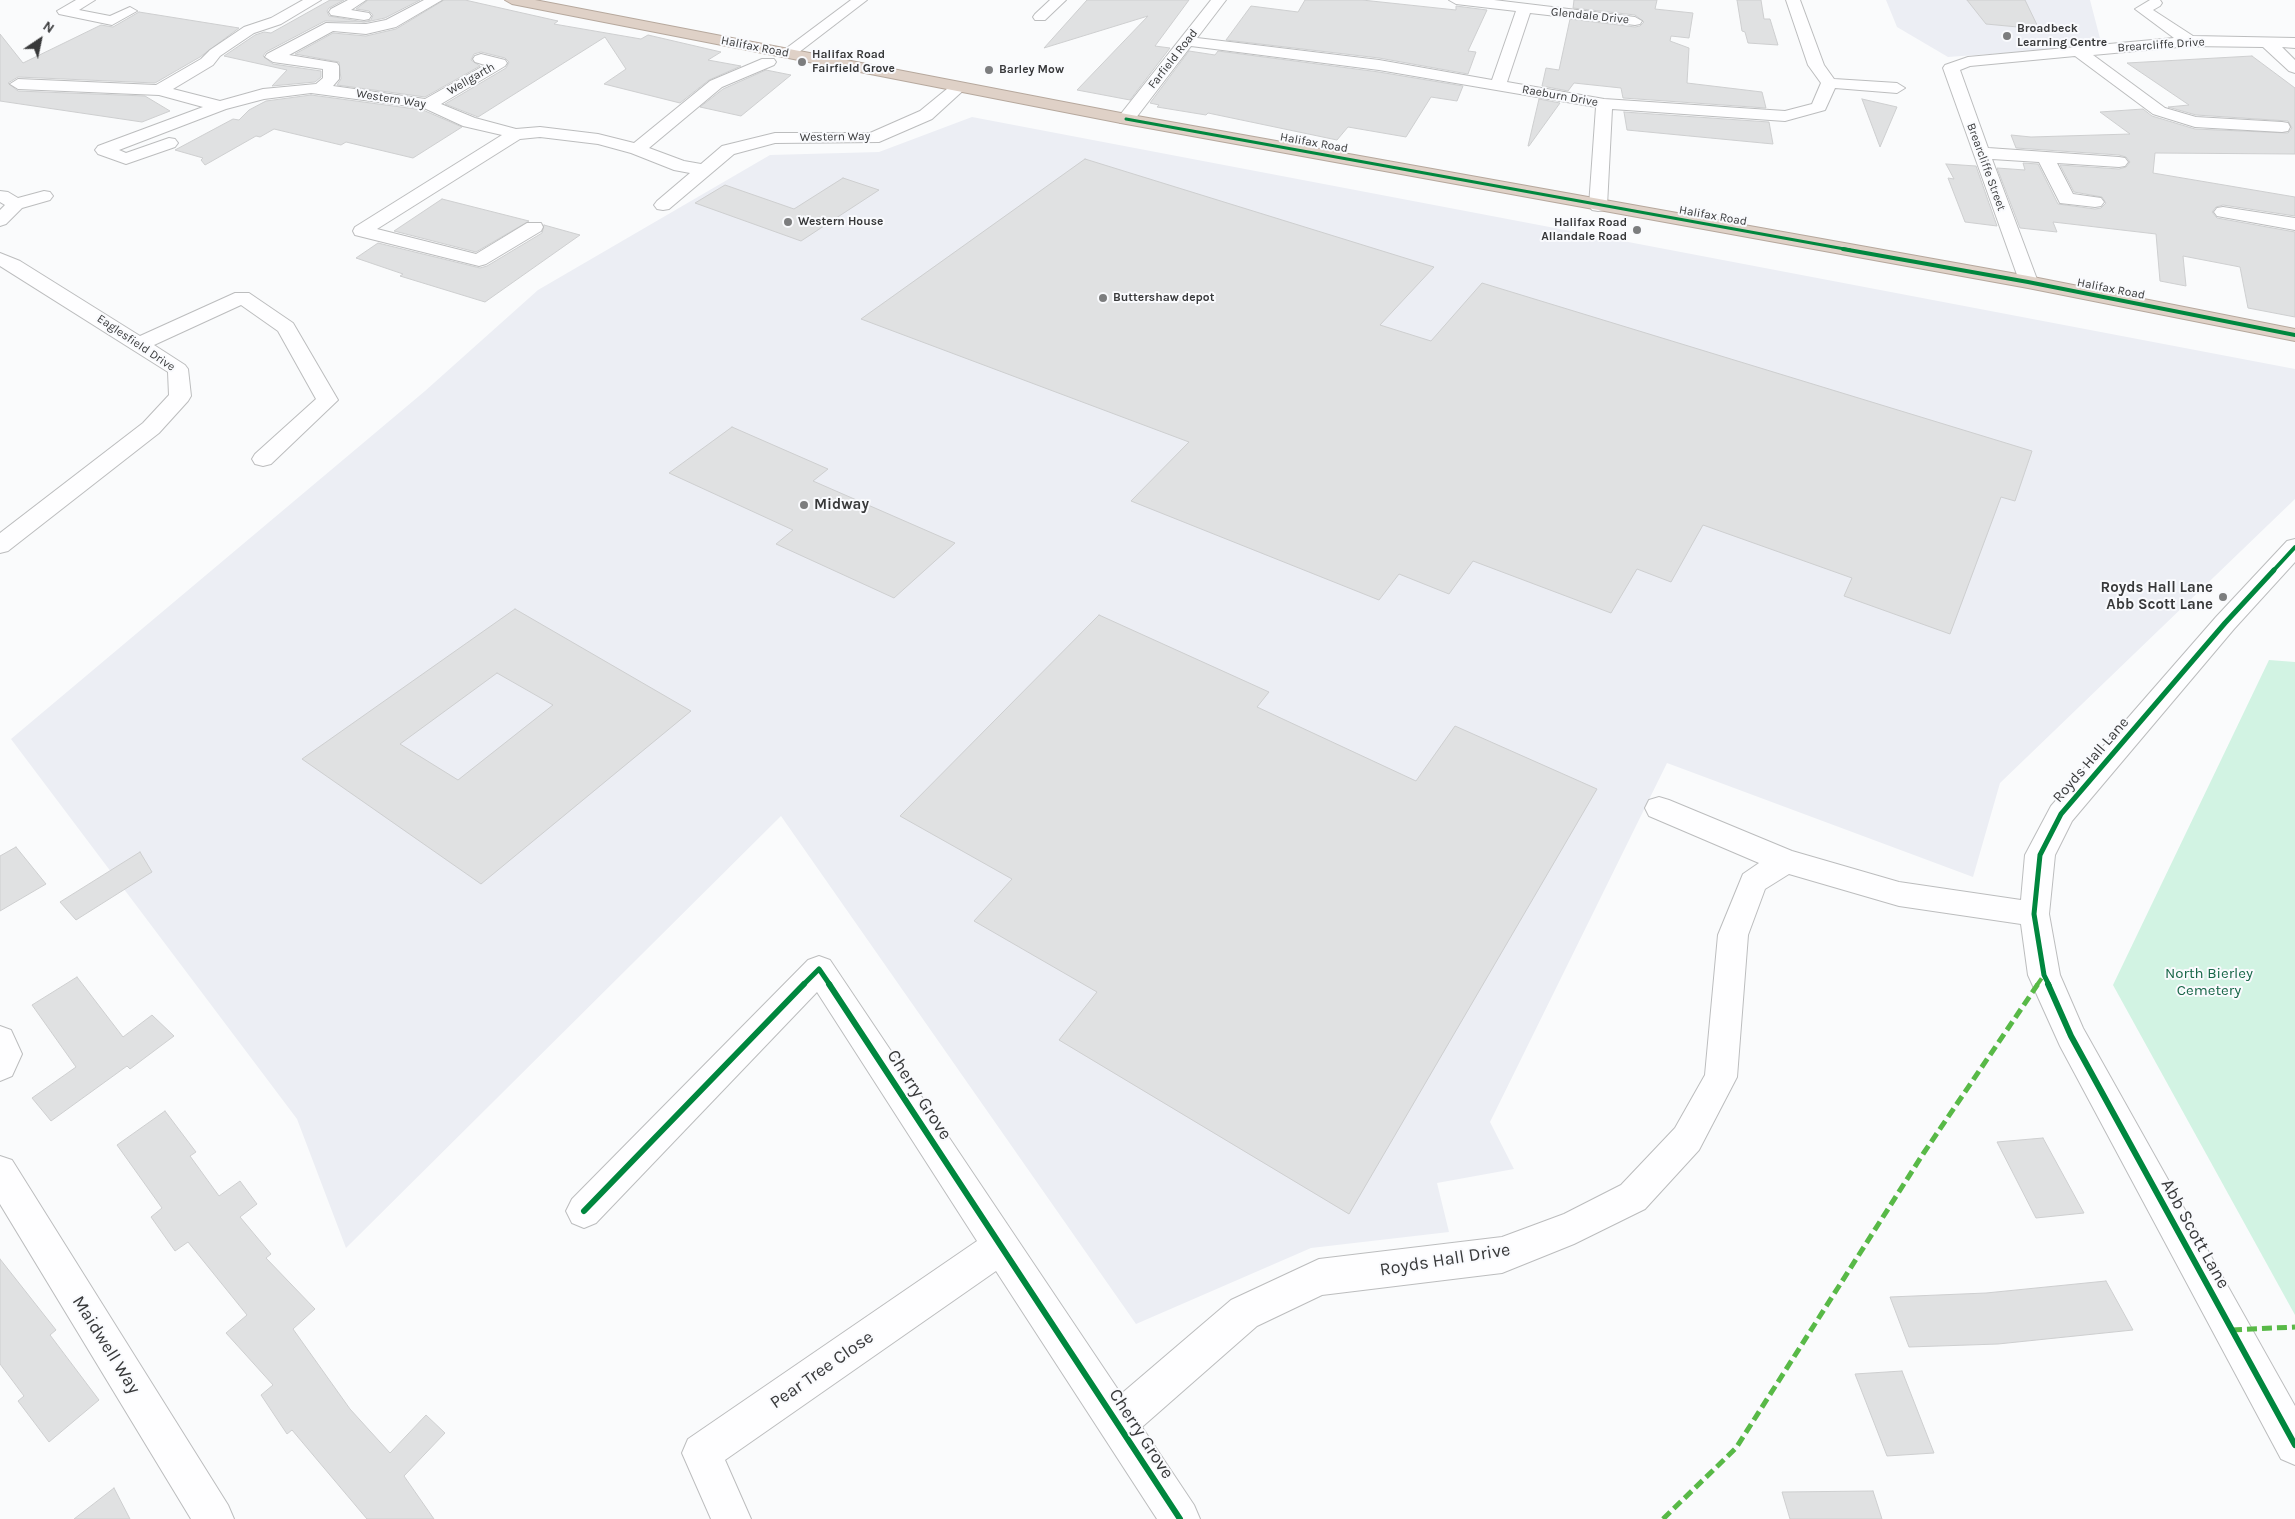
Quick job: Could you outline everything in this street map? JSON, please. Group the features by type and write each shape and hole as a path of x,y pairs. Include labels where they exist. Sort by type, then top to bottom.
{"highway":[{"name":"Halifax Road","path":"512,0 1126,119 1598,206 2028,282 2295,335"}],"street":[{"path":"88,0 64,11 112,21 130,11"},
{"path":"159,90 207,62 215,53 249,30 276,22 314,0"},
{"path":"359,0 336,12 375,18 409,0"},
{"path":"319,89 331,79 331,66 273,57 331,26 366,29 390,24 435,0"},
{"path":"789,53 860,0"},
{"path":"1040,17 1059,0"},
{"name":"Farfield Road","path":"1126,119 1219,0"},
{"name":"Glendale Drive","path":"1456,0 1635,21"},
{"path":"1793,0 1816,65 1829,83 1897,88"},
{"path":"2155,3 2142,9 2189,42"},
{"path":"1498,85 1524,9"},
{"name":"Raeburn Drive","path":"1186,41 1378,65 1604,104 1785,116 1819,108 1829,83"},
{"name":"Brearcliffe Drive","path":"1968,62 2189,42 2295,42"},
{"path":"2267,42 2295,68"},
{"path":"2079,52 2159,111 2195,122 2282,127"},
{"name":"Wellgarth","path":"428,104 499,63 481,59"},
{"path":"637,150 716,84 768,62"},
{"name":"Brearcliffe Street","path":"1968,62 1951,68 2028,282"},
{"path":"18,84 159,90 220,106"},
{"name":"Western Way","path":"663,205 728,150 775,138 873,138 926,115 959,87"},
{"name":"Western Way","path":"169,143 126,159 104,150 220,106 262,94 319,89 428,104 469,122 516,134 540,132 598,140 637,150 680,166 704,170"},
{"path":"1598,206 1604,104"},
{"path":"516,134 362,231 479,260 534,228"},
{"path":"1981,153 2119,162"},
{"path":"2046,158 2066,199 2095,202"},
{"path":"0,220 9,200 44,196"},
{"path":"2223,212 2295,224"},
{"name":"Eaglesfield Drive","path":"0,259 13,264 178,368 180,396 151,428 0,545"},
{"path":"139,344 242,297 286,327 327,400 263,460"},
{"name":"Royds Hall Lane","path":"2072,1036 2044,975 2034,914 2040,854 2060,814 2225,623 2295,547"},
{"path":"1659,808 1785,861 1899,894 2034,914"},
{"name":"Royds Hall Drive","path":"1117,1423 1244,1313 1319,1278 1502,1255 1574,1227 1634,1197 1687,1140 1721,1078 1733,935 1753,882 1785,861"},
{"name":"Cherry Grove","path":"584,1211 819,969 1180,1519"},
{"name":"Abb Scott Lane","path":"2072,1036 2295,1445"},
{"path":"0,1040 6,1054 0,1066"},
{"name":"Maidwell Way","path":"0,1172 213,1518"},
{"name":"Pear Tree Close","path":"731,1519 702,1454 1001,1246"}],"shaded area":[{"name":"Broadbeck Learning Centre","path":"1886,0 2090,0 2102,46 1948,57 1897,27"},
{"path":"972,117 2295,369 2295,499 2000,783 1973,877 1667,763 1490,1122 1514,1169 1437,1183 1449,1232 1311,1248 1136,1324 781,816 346,1248 297,1119 11,739 425,391 538,290 770,155 879,152"}],"green space":[{"name":"North Bierley Cemetery","path":"2269,660 2295,662 2295,1315 2113,985"}],"building":[{"path":"330,0 344,0 329,8 327,11 329,16 364,22 325,21 266,52 263,56 273,64 321,71 321,77 315,82 272,86 287,70 224,56 255,35 264,32 271,33"},
{"path":"368,0 420,0 385,18 364,22 371,20 373,15 369,11 356,9"},
{"path":"444,0 465,0 558,21 554,24 641,39 648,35 721,52 708,60 741,66 709,80 680,103 604,84 626,69 605,37 478,117 445,104 506,68 509,62 505,58 481,52 474,54 471,60 480,66 425,97 337,85 341,79 339,62 295,54 333,33 366,36 396,29"},
{"path":"1087,0 1189,0 1155,46 1170,48 1130,100 1077,90 1148,16 1044,48"},
{"path":"1305,0 1362,0 1456,10 1456,6 1487,10 1468,51 1476,52 1468,74 1379,58 1226,40 1251,6 1298,12"},
{"path":"1574,0 1657,0 1655,9 1693,13 1689,38 1671,36 1670,41 1689,48 1687,83 1762,92 1766,108 1623,98 1621,88 1574,83 1568,91 1542,86 1546,68 1559,70 1570,19 1635,27 1640,26 1644,22 1635,15 1573,8"},
{"path":"1737,0 1761,0 1764,19 1770,19 1778,45 1748,43 1745,32 1742,31"},
{"path":"1967,0 2025,0 2039,29 1986,24"},
{"path":"139,12 239,28 200,57 155,83 18,77 8,83 18,91 145,96 170,111 142,122 0,101 0,34 23,63 101,25 113,27"},
{"path":"1189,51 1215,55 1218,51 1379,72 1463,86 1457,101 1431,97 1406,137 1348,127 1337,140 1208,113 1206,115 1157,107 1159,105 1150,103"},
{"path":"2252,56 2295,88 2295,154 2155,153 2153,173 2295,197 2295,216 2223,205 2216,207 2212,212 2217,218 2295,232 2295,317 2248,308 2240,267 2183,256 2186,286 2160,281 2156,234 2053,222 2057,232 2020,228 1997,168 2025,170 2023,163 2038,164 2058,204 2095,209 2101,208 2106,203 2102,197 2074,192 2060,165 2119,169 2126,167 2130,162 2126,157 2119,155 2016,148 2011,135 2031,137 2130,134 2100,112 2143,109 2152,116 2195,129 2288,133 2292,128 2288,121 2196,115 2168,107 2189,105 2127,63"},
{"path":"766,70 791,75 741,116 700,107 723,89"},
{"path":"311,95 423,110 462,127 413,158 346,142 341,145 274,129 260,137 256,136 205,165 201,160 203,158 175,150 233,119 239,120 249,110 266,101"},
{"path":"1539,99 1560,103 1528,146"},
{"path":"1862,99 1897,107 1880,147"},
{"path":"1624,112 1769,122 1773,144 1627,130"},
{"path":"1085,159 1434,267 1380,325 1431,341 1482,283 2032,451 2015,501 2001,497 1950,634 1844,596 1852,578 1703,525 1671,582 1637,569 1611,613 1473,561 1449,594 1399,574 1379,600 1131,501 1189,442 861,319"},
{"path":"1946,164 1976,166 1997,226 1965,222 1948,178 1954,179"},
{"name":"Western House","path":"843,178 879,190 801,241 695,203 725,185 794,209"},
{"path":"442,199 529,221 476,252 394,231"},
{"path":"544,225 580,235 485,302 400,276 403,274 356,258 378,243 480,268 487,266 542,233"},
{"name":"Midway","path":"732,427 828,469 813,481 955,543 894,598 776,544 793,530 669,473"},
{"path":"515,609 691,711 481,884 302,759","holes":["497,673 553,705 458,780 400,744"]},
{"path":"1099,615 1269,692 1257,707 1416,781 1455,726 1597,789 1349,1214 1059,1040 1097,992 974,921 1012,879 900,816"},
{"path":"16,847 46,884 0,911 0,856"},
{"path":"140,852 152,872 76,920 60,902"},
{"path":"77,977 123,1037 152,1015 174,1036 130,1069 127,1066 51,1121 32,1098 76,1067 32,1005"},
{"path":"165,1111 196,1152 190,1156 219,1196 240,1181 257,1204 240,1217 271,1254 266,1258 315,1309 293,1329 350,1409 390,1453 426,1415 445,1433 404,1476 434,1519 367,1519 292,1430 287,1434 261,1395 273,1385 226,1333 247,1315 188,1242 175,1251 151,1217 162,1208 117,1145"},
{"path":"2043,1138 2084,1213 2036,1218 1997,1142"},
{"path":"0,1259 56,1330 50,1335 99,1400 49,1442 18,1401 24,1396 0,1364"},
{"path":"2106,1281 2133,1330 1998,1344 1909,1347 1890,1297 1986,1293"},
{"path":"1902,1371 1934,1453 1887,1456 1855,1374"},
{"path":"114,1488 130,1519 74,1519"},
{"path":"1873,1491 1882,1519 1790,1519 1782,1492"}],"marked path":[{"path":"1663,1519 1736,1448 1923,1154 2044,975"},
{"path":"2232,1330 2295,1327"}],"cycle path":[{"path":"1126,119 2028,282 2295,335"},
{"path":"2295,547 2225,623 2061,814 2040,855 2034,914 2044,975 2071,1036 2295,1445"},
{"path":"584,1211 819,969 1180,1519"}],"place":[{"name":"Broadbeck Learning Centre","path":"2007,36"},
{"name":"Halifax Road Fairfield Grove","path":"802,62"},
{"name":"Barley Mow","path":"989,70"},
{"name":"Western House","path":"788,222"},
{"name":"Halifax Road Allandale Road","path":"1637,230"},
{"name":"Buttershaw depot","path":"1103,298"},
{"name":"Midway","path":"804,505"},
{"name":"Royds Hall Lane Abb Scott Lane","path":"2223,597"}]}
